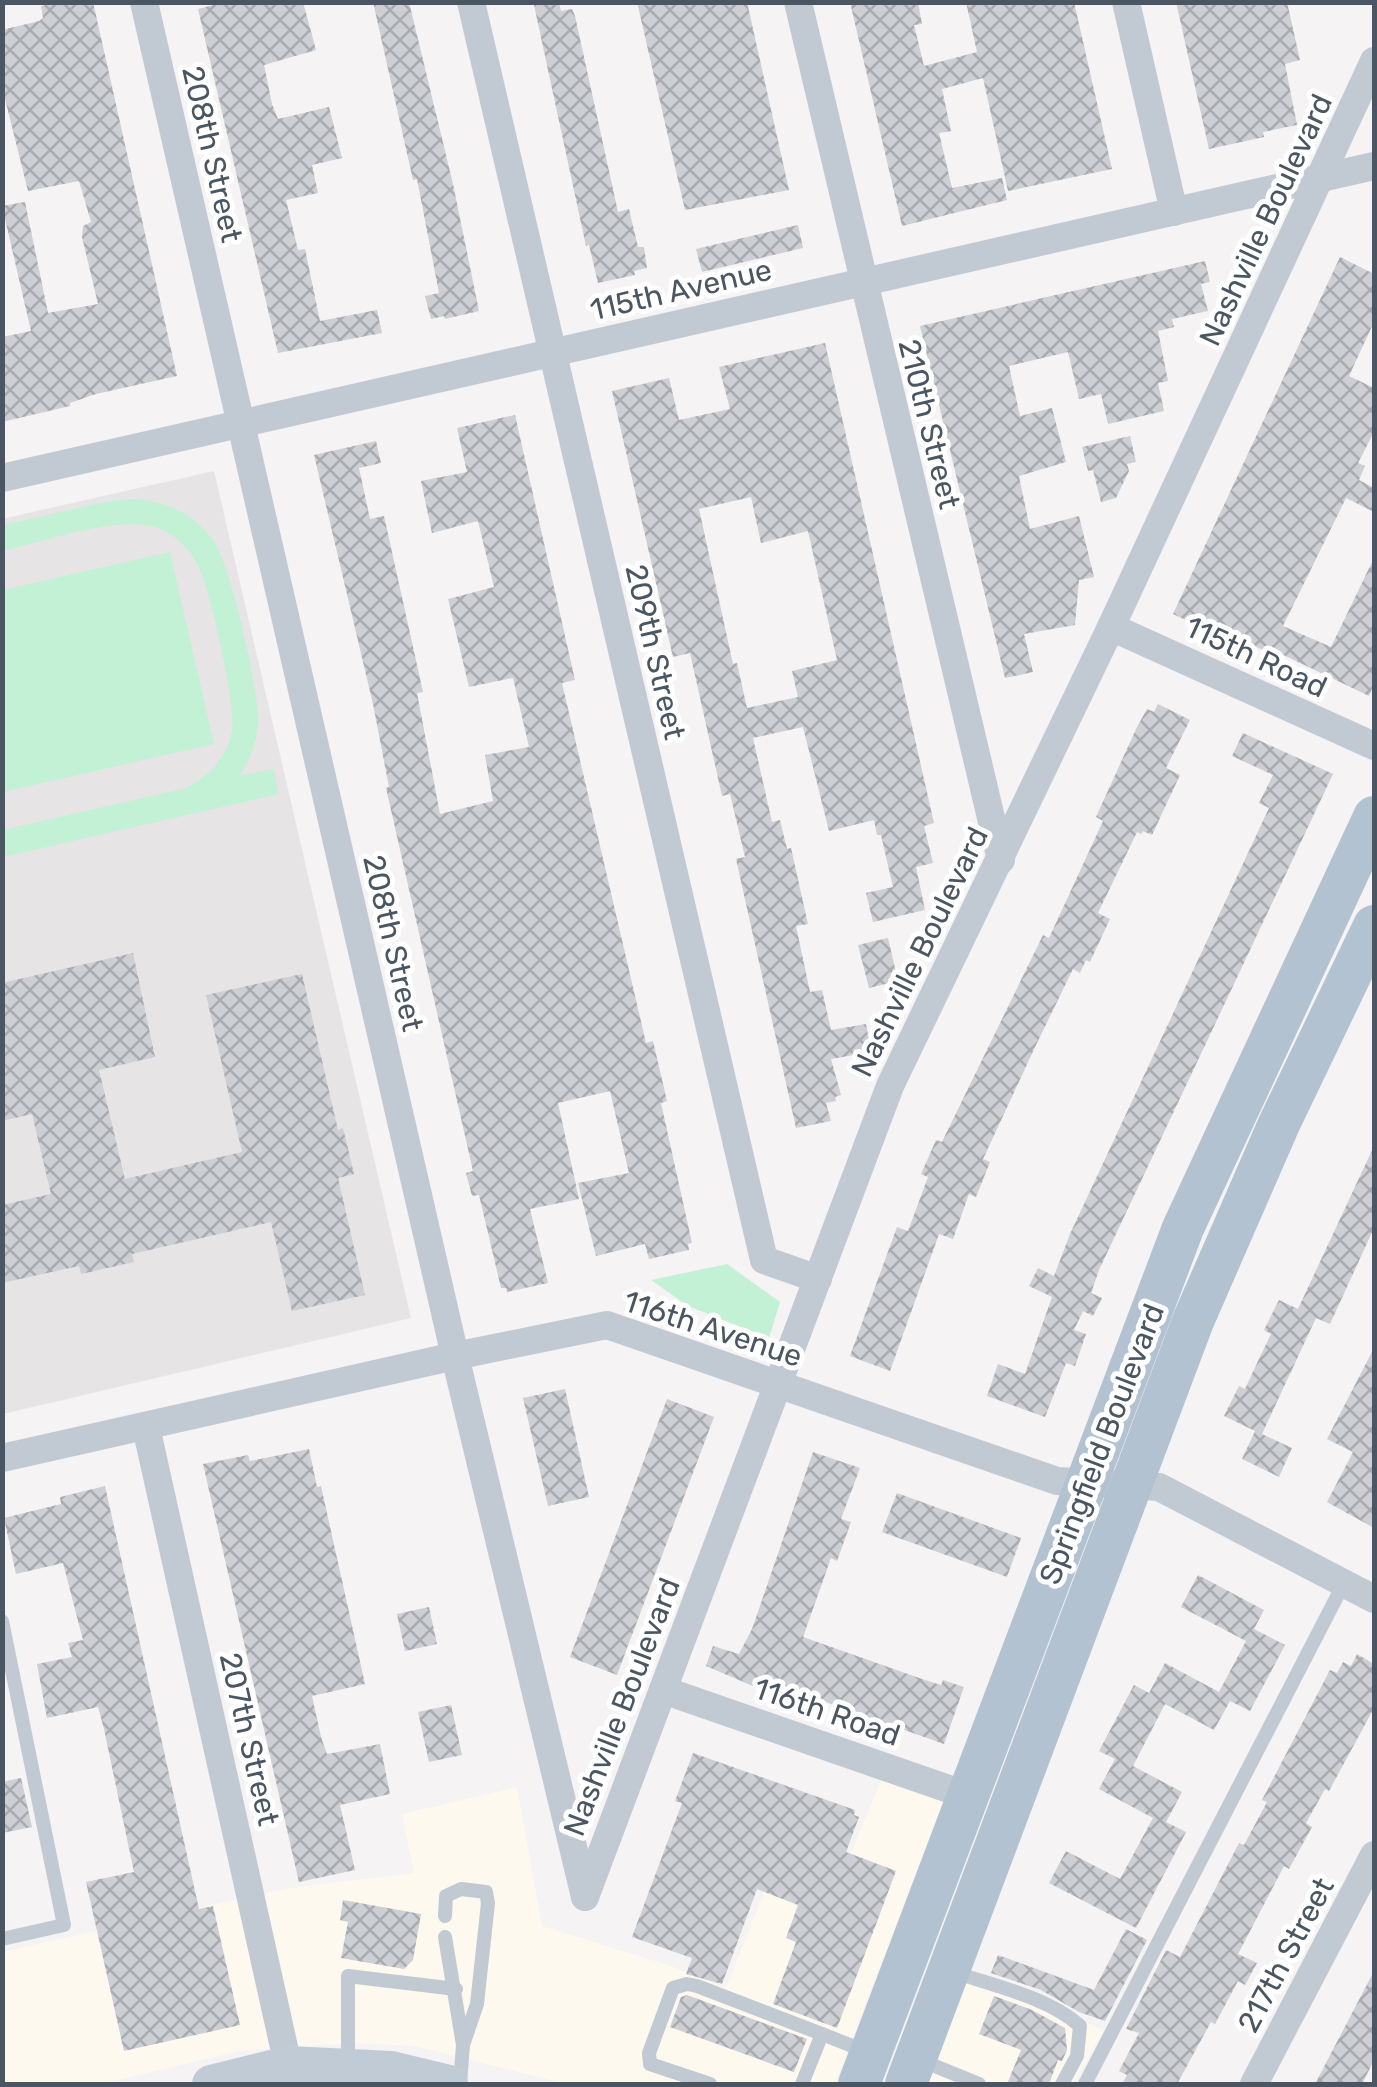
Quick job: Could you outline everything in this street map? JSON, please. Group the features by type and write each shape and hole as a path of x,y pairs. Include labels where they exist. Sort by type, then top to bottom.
{"main road":[{"name":"Springfield Boulevard","path":"865,2069 1183,1228 1374,817"},
{"name":"Springfield Boulevard","path":"911,2072 1193,1321 1374,926"},
{"path":"211,2084 288,2065 391,2070 449,2084"}],"street":[{"name":"208th Street","path":"144,2 455,1356 585,1897"},
{"name":"209th Street","path":"472,2 764,1260 818,1278"},
{"name":"210th Street","path":"798,2 1001,860"},
{"path":"1126,2 1174,212"},
{"name":"Nashville Boulevard","path":"585,1897 890,1086 1112,627 1374,61"},
{"name":"115th Avenue","path":"2,478 1374,166"},
{"name":"115th Road","path":"1112,627 1374,746"},
{"name":"116th Avenue","path":"2,1458 608,1325 1057,1481 1159,1486 1374,1599"},
{"name":"207th Street","path":"146,1427 288,2065"},
{"name":"116th Road","path":"663,1690 969,1796"},
{"name":"217th Street","path":"1254,2084 1374,1855"}],"lane":[{"path":"1085,2084 1344,1583"},
{"path":"2,1621 64,1925 2,1939"},
{"path":"446,1916 446,1896 461,1889 486,1892 477,2004 463,2045"},
{"path":"445,1936 463,2045 460,2084"},
{"path":"948,1970 1037,2002 1069,2016 1080,2026 1076,2056 1062,2084"},
{"path":"348,2068 348,1976 456,1989"},
{"path":"710,2084 664,2077 650,2064 649,2053 673,1988 697,1986 822,2034 865,2069"},
{"path":"802,2084 822,2034"},
{"path":"911,2072 979,2084"}],"shaded area":[{"path":"214,471 411,1318 3,1414 2,519"},
{"path":"885,1771 946,1794 835,2084 566,2084 415,2046 354,2043 239,2051 101,2084 3,2084 2,1952 289,1888 414,1873 402,1814 517,1787 542,1926 668,1965 726,1988 779,1855 845,1868"},
{"path":"956,1969 1104,2030 1073,2084 914,2084"}],"green space":[{"path":"134,499 157,502 188,516 213,540 220,554 243,630 257,709 254,745 240,775 274,769 279,794 3,857 3,830 186,788 216,764 230,739 230,697 209,597 198,565 177,539 160,529 124,524 3,551 3,525"},
{"path":"170,552 214,744 3,792 3,590"},
{"path":"727,1264 780,1302 769,1338 688,1306 651,1280"}],"building":[{"path":"93,2 177,376 96,394 70,406 2,422 2,337 31,331 2,206 25,202 48,313 98,304 82,237 83,226 91,222 79,181 28,191 2,87 2,30 39,21 43,18 41,6"},
{"path":"225,2 303,2 316,50 264,65 272,104 278,119 329,107 342,158 312,165 318,193 286,200 298,250 305,249 320,321 377,310 382,333 278,353 198,9"},
{"path":"373,2 409,2 479,311 431,319 425,296 439,293 417,179 413,180"},
{"path":"559,2 561,11 572,9 575,16 618,212 629,209 638,247 644,247 647,268 634,271 635,275 598,283 589,245 586,246 534,5"},
{"path":"637,2 747,2 789,190 685,210"},
{"path":"850,2 918,2 922,24 914,25 924,66 977,52 966,2 1074,2 1112,169 1008,191 983,78 942,89 951,131 939,133 952,188 1002,178 1007,200 902,226"},
{"path":"1176,2 1287,2 1300,60 1285,64 1297,125 1209,149"},
{"path":"798,225 803,248 702,272 696,249"},
{"path":"1340,257 1374,274 1374,322 1349,376 1374,388 1374,432 1358,463 1365,466 1359,480 1374,488 1374,512 1346,498 1283,626 1331,647 1374,558 1374,684 1369,696 1269,648 1267,652 1228,633 1226,639 1173,614"},
{"path":"1205,261 1210,282 1201,284 1208,311 1172,319 1174,327 1158,331 1168,381 1158,383 1164,411 1108,424 1101,394 1079,399 1068,352 1009,366 1020,416 1052,408 1066,462 1019,476 1030,529 1079,516 1094,577 1079,580 1075,625 1024,634 1033,672 1005,678 920,326"},
{"path":"825,343 934,823 924,826 933,863 916,867 925,910 873,922 866,893 893,887 874,820 829,831 803,727 753,738 772,822 780,820 787,849 791,848 808,924 796,926 810,992 822,990 831,1030 866,1024 871,1052 831,1059 841,1095 826,1103 831,1121 796,1128 736,859 745,857 730,794 722,796 690,653 673,657 612,391 669,378 679,420 730,409 719,367","holes":["751,497 761,543 808,531 837,660 792,671 798,697 747,708 737,663 733,664 699,509"]},
{"path":"515,415 575,680 562,683 646,1043 653,1041 667,1101 661,1103 692,1243 688,1244 689,1250 649,1259 645,1244 596,1256 578,1183 629,1173 610,1091 558,1103 579,1199 530,1209 548,1283 507,1292 501,1288 479,1195 472,1196 466,1173 473,1171 386,788 389,787 373,704 314,455 376,441 381,463 359,468 370,519 384,516 423,692 417,693 440,814 493,801 485,755 529,747 513,678 469,687 448,599 494,587 478,521 432,533 421,481 467,472 457,428"},
{"path":"1130,436 1136,462 1127,464 1129,471 1116,498 1101,502 1082,447"},
{"path":"1158,704 1190,720 1166,768 1180,775 1152,835 1137,832 1098,913 1110,919 1090,962 1086,960 1080,973 1073,969 1036,1045 983,1159 990,1162 976,1197 969,1194 953,1239 939,1234 890,1371 850,1356 897,1227 908,1231 928,1177 921,1174 936,1140 942,1142 1043,935 1049,938 1103,821 1096,817 1137,727 1147,709 1154,712"},
{"path":"1243,733 1333,774 1099,1270 1091,1293 1102,1298 1093,1316 1083,1311 1074,1330 1086,1334 1075,1366 1066,1363 1045,1417 987,1396 998,1364 1025,1374 1052,1297 1029,1286 1038,1268 1054,1276 1269,808 1259,803 1273,775 1232,756"},
{"path":"888,938 898,981 869,988 858,945"},
{"path":"133,953 155,1057 99,1070 125,1179 242,1152 206,995 302,974 338,1130 343,1128 354,1174 338,1178 365,1295 292,1311 271,1222 132,1254 134,1262 81,1274 79,1266 2,1283 2,1205 51,1194 32,1114 2,1121 2,983"},
{"path":"1374,1146 1374,1228 1330,1324 1316,1318 1262,1434 1292,1448 1279,1477 1242,1459 1255,1431 1224,1416 1239,1386 1245,1389 1271,1334 1264,1330 1279,1300 1298,1309"},
{"path":"1374,1348 1374,1528 1327,1502 1353,1452 1327,1439"},
{"path":"565,1389 589,1497 548,1506 523,1398"},
{"path":"667,1399 714,1417 617,1675 570,1657"},
{"path":"309,1449 317,1487 321,1486 365,1684 312,1696 321,1737 327,1754 380,1744 390,1794 340,1805 355,1870 299,1882 203,1464 248,1455 250,1461"},
{"path":"813,1452 860,1468 841,1519 851,1522 837,1561 831,1558 803,1637 941,1685 943,1680 964,1687 944,1744 783,1687 779,1697 706,1666 713,1646 739,1654 752,1629"},
{"path":"105,1486 199,1909 213,1906 240,2025 124,2051 86,1882 134,1872 104,1729 98,1707 47,1718 37,1664 72,1657 68,1643 83,1640 63,1563 16,1574 4,1518 61,1504 60,1497"},
{"path":"897,1493 1021,1538 1007,1577 882,1532"},
{"path":"1198,1575 1264,1610 1254,1629 1285,1645 1250,1711 1230,1701 1214,1730 1165,1704 1133,1766 1182,1792 1166,1822 1186,1832 1136,1928 1049,1883 1066,1851 1120,1879 1153,1818 1099,1789 1115,1759 1099,1751 1134,1685 1149,1693 1165,1663 1219,1692 1246,1641 1181,1607"},
{"path":"429,1607 437,1644 405,1651 397,1614"},
{"path":"1357,1654 1374,1664 1374,1708 1329,1791 1325,1789 1306,1823 1312,1827 1289,1869 1284,1866 1238,1954 1257,1963 1245,1985 1238,1981 1177,2084 1122,2084 1127,2075 1119,2071 1139,2033 1126,2029 1166,1950 1180,1957 1239,1843 1244,1845 1267,1802 1262,1800 1330,1670 1337,1673 1343,1662 1351,1666"},
{"path":"451,1705 462,1755 429,1762 418,1712"},
{"path":"693,1753 855,1810 854,1815 859,1817 846,1852 896,1871 837,2028 773,2004 796,1942 786,1938 798,1905 757,1889 722,1984 686,1974 692,1958 632,1937 682,1803 675,1801"},
{"path":"21,1778 32,1827 2,1833 2,1782"},
{"path":"343,1900 421,1914 413,1960 404,1969 341,1958 348,1922 340,1920"},
{"path":"1126,1929 1147,1940 1105,2021 1079,2012 1041,1990 991,1973 998,1955 1094,1990"},
{"path":"1374,1971 1374,2060 1362,2084 1315,2084"},
{"path":"687,1995 807,2039 794,2072 670,2027 681,1997"},
{"path":"994,1996 1065,2028 1067,2050 1062,2061 1058,2060 1049,2084 1007,2084 1021,2050 979,2034"}]}
